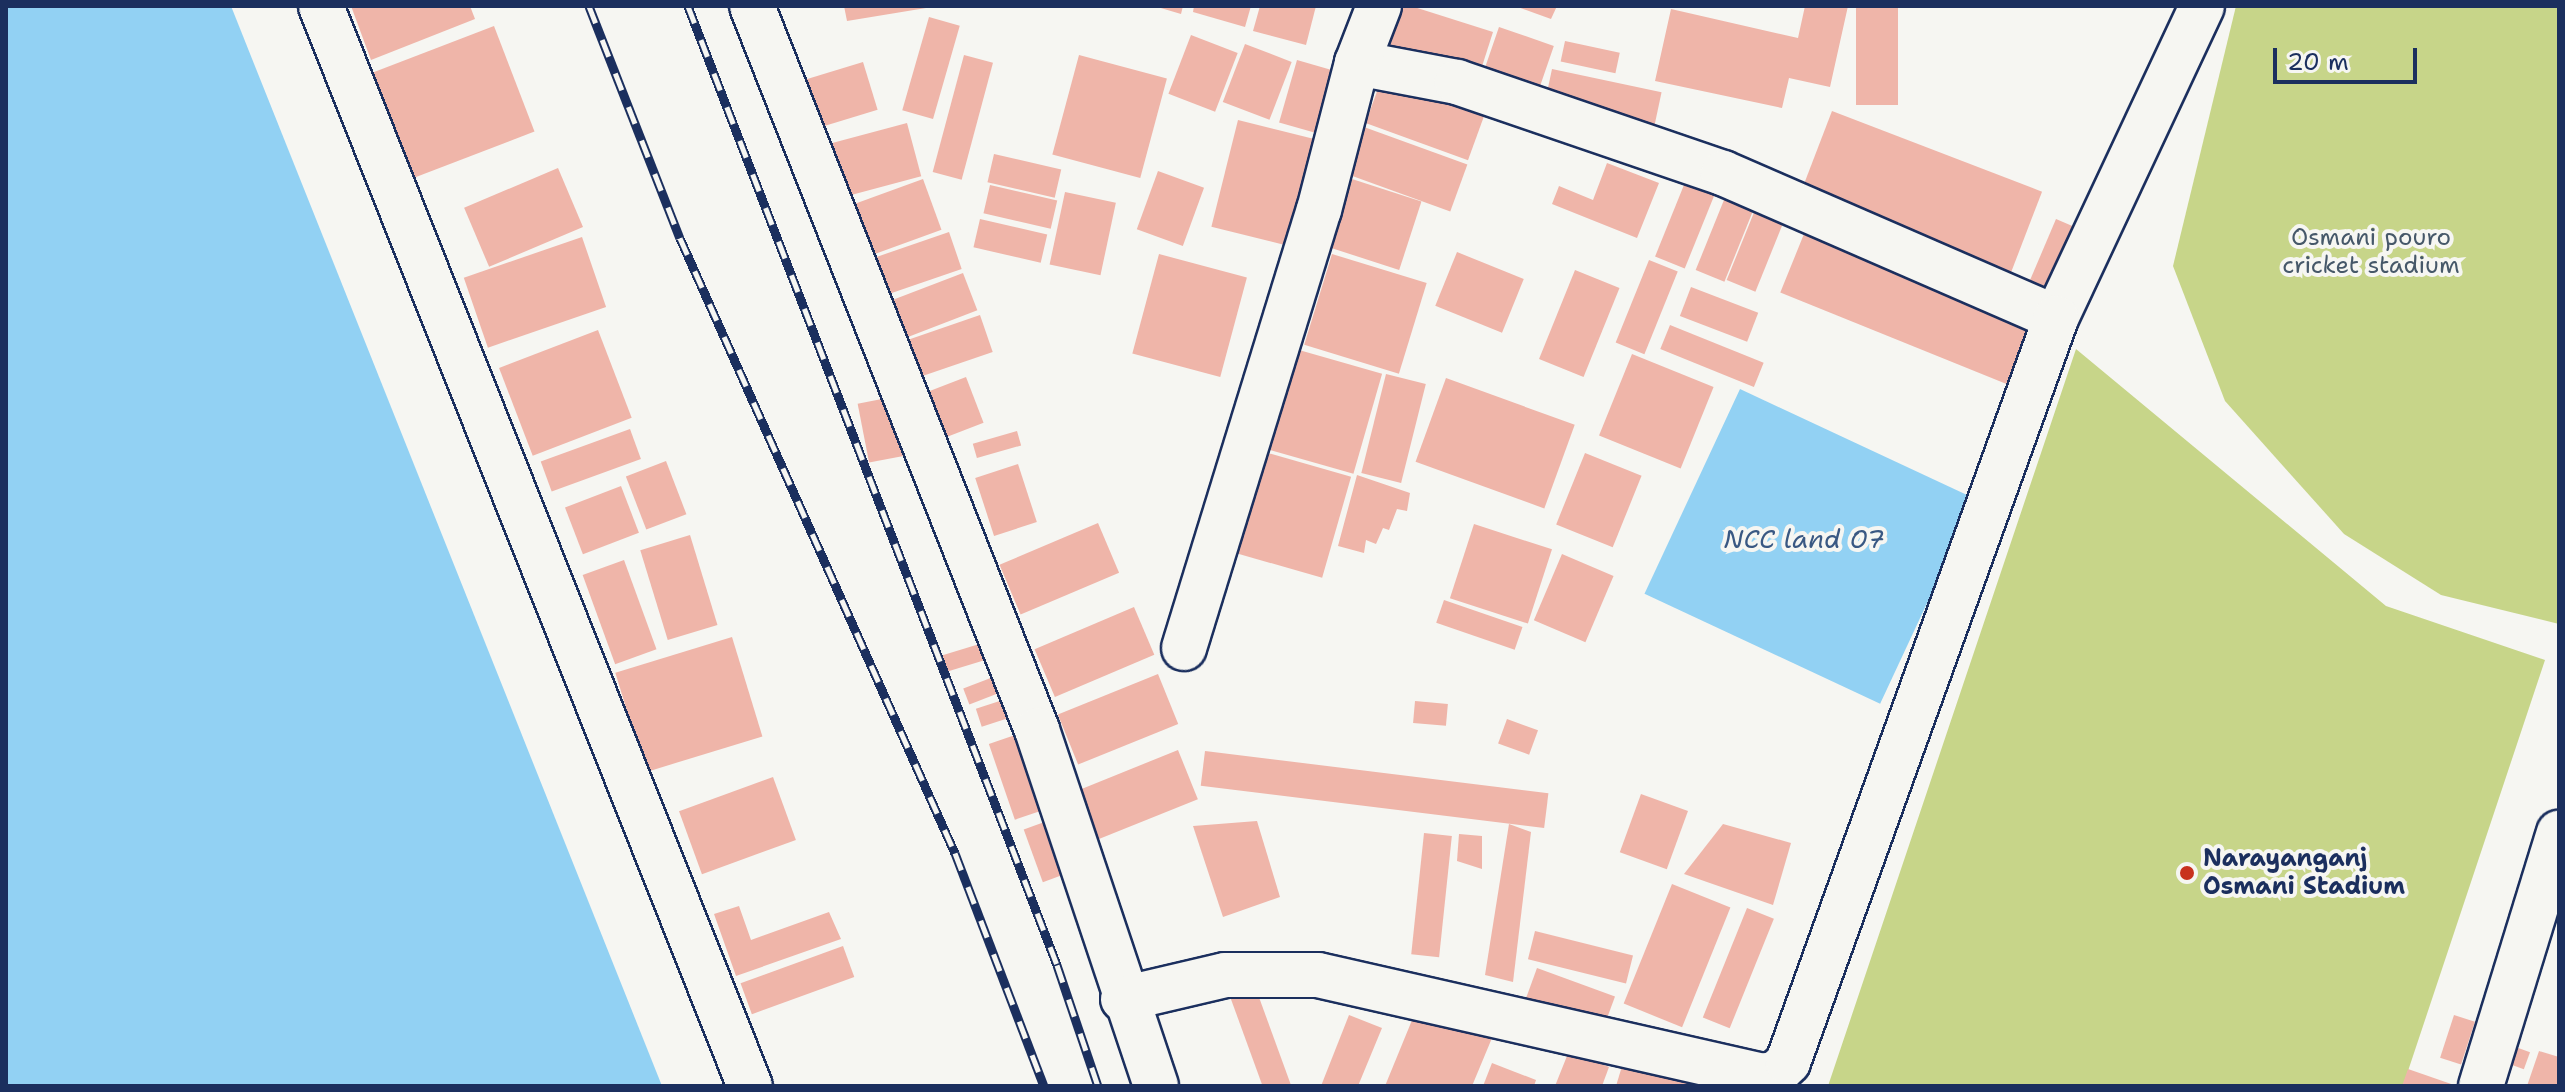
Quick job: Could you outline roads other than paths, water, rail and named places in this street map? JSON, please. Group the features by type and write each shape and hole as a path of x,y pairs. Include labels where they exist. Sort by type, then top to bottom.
{"street":[{"path":"321,6 750,1086"},
{"path":"752,6 1037,730 1123,999 1156,1086"},
{"path":"1184,648 1319,210 1357,63 1379,6"},
{"path":"1123,999 1225,975 1318,975 1762,1076 1777,1073 1788,1062 2056,318 2202,6"},
{"path":"1357,63 1457,82 1723,173 2056,318"},
{"path":"2481,1086 2559,833"}],"water":[{"path":"6,6 231,6 662,1086 6,1086"},
{"name":"NCC land 07","path":"1740,389 1976,499 1880,704 1644,594"}],"railway":[{"path":"589,6 680,238 955,853 1044,1086"},
{"path":"688,6 1057,965 1098,1086"}],"place":[{"name":"Narayanganj Osmani Stadium","path":"2187,873"}],"park label":[{"name":"Osmani pouro cricket stadium","path":"2371,252"}]}
